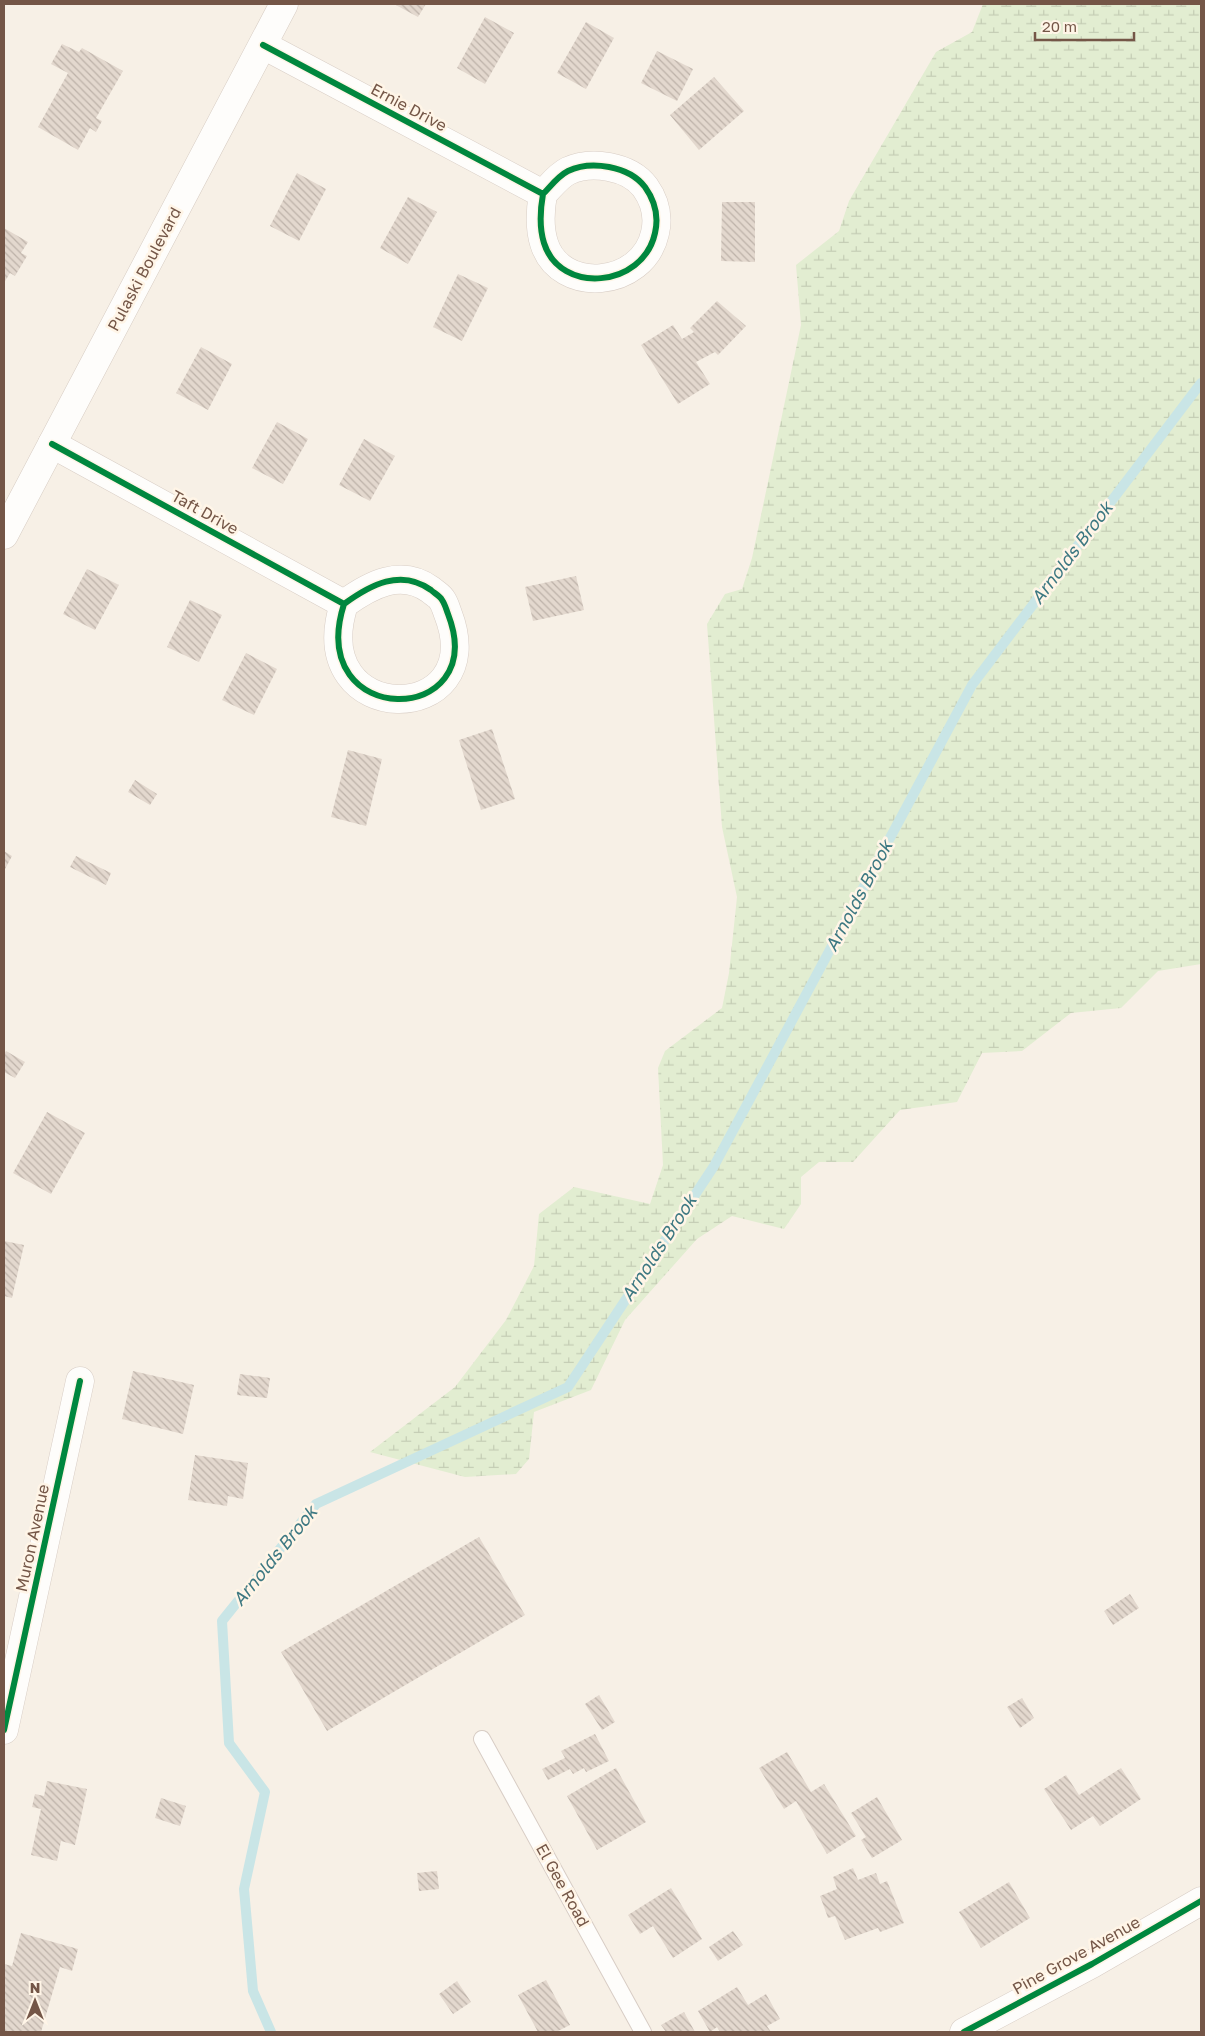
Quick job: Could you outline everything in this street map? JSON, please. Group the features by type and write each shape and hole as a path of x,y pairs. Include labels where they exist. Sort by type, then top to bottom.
{"street":[{"name":"Pulaski Boulevard","path":"4,535 284,4"},
{"name":"Ernie Drive","path":"263,45 543,194"},
{"path":"588,166 606,167 629,172 644,186 654,203 657,223 653,243 643,260 626,272 608,278 592,278 569,272 554,261 544,245 540,225 543,194 568,171 588,166"},
{"name":"Taft Drive","path":"52,444 344,604"},
{"path":"399,578 422,583 442,598 452,626 455,643 453,659 437,687 410,699 395,700 376,696 356,682 344,666 340,650 339,619 344,604 362,591 399,578"},
{"name":"Muron Avenue","path":"4,1730 80,1381"},
{"name":"Pine Grove Avenue","path":"964,2032 1092,1964 1201,1901"}],"lane":[{"name":"El Gee Road","path":"482,1738 643,2032"}],"green space":[{"path":"983,4 1201,4 1201,964 1158,971 1121,1008 1071,1013 1022,1051 982,1053 957,1102 900,1110 853,1162 819,1162 801,1177 801,1204 784,1229 732,1216 697,1239 625,1320 591,1390 534,1412 529,1459 516,1474 465,1477 370,1452 455,1387 506,1320 534,1266 539,1214 574,1187 650,1204 663,1165 658,1068 665,1051 722,1008 729,973 737,897 722,827 707,624 725,594 742,589 752,558 801,325 796,265 839,231 849,201 936,52 972,32"}],"building":[{"path":"394,4 426,4 418,17"},
{"path":"485,17 514,33 485,84 457,68"},
{"path":"586,22 614,38 586,89 557,73"},
{"path":"62,44 79,52 82,48 123,71 96,118 102,121 96,132 90,128 78,150 38,127 68,73 51,64"},
{"path":"657,51 693,69 677,101 641,83"},
{"path":"714,77 744,111 699,150 670,115"},
{"path":"297,173 326,189 299,241 270,226"},
{"path":"408,197 437,212 408,264 380,248"},
{"path":"722,202 755,202 755,262 721,261"},
{"path":"4,228 28,242 21,253 27,256 15,276 10,273 4,283"},
{"path":"458,274 488,288 462,341 433,327"},
{"path":"717,301 746,326 718,355 715,352 696,362 710,384 678,404 641,345 673,325 682,339 694,332 690,328"},
{"path":"201,347 232,364 208,410 176,393"},
{"path":"277,422 308,439 283,484 252,468"},
{"path":"364,439 395,456 370,501 339,485"},
{"path":"87,569 119,585 95,630 63,614"},
{"path":"576,576 584,610 533,621 525,587"},
{"path":"190,600 222,615 199,662 167,647"},
{"path":"246,653 277,669 254,715 222,700"},
{"path":"492,729 515,799 481,810 459,740"},
{"path":"348,750 382,759 366,826 331,817"},
{"path":"135,780 157,794 150,805 128,792"},
{"path":"4,851 12,856 4,871"},
{"path":"76,856 111,873 106,885 70,867"},
{"path":"6,1051 25,1062 15,1078 4,1072 4,1054"},
{"path":"47,1112 85,1133 51,1194 13,1173"},
{"path":"4,1241 24,1245 12,1298 4,1296"},
{"path":"133,1371 194,1385 183,1434 122,1419"},
{"path":"240,1374 270,1378 267,1398 237,1395"},
{"path":"195,1455 248,1463 243,1499 228,1496 227,1506 188,1500"},
{"path":"479,1537 525,1615 327,1731 281,1652"},
{"path":"1130,1594 1139,1608 1113,1625 1104,1611"},
{"path":"599,1695 615,1722 602,1730 585,1704"},
{"path":"1022,1698 1034,1718 1020,1728 1007,1707"},
{"path":"595,1734 609,1761 586,1772 584,1768 573,1774 570,1769 548,1780 542,1769 565,1758 561,1751"},
{"path":"787,1752 811,1792 824,1784 856,1836 827,1854 796,1801 784,1809 759,1768"},
{"path":"616,1768 646,1822 597,1850 567,1796"},
{"path":"1121,1768 1141,1799 1100,1826 1093,1816 1071,1830 1044,1789 1066,1775 1079,1795"},
{"path":"47,1781 87,1789 75,1845 61,1841 57,1861 31,1855 41,1809 32,1807 35,1794 44,1796"},
{"path":"877,1797 902,1840 872,1858 861,1840 866,1837 851,1813"},
{"path":"161,1798 186,1806 180,1826 155,1818"},
{"path":"853,1868 858,1880 876,1873 880,1884 887,1881 904,1923 880,1932 878,1928 845,1940 835,1916 828,1918 820,1896 837,1889 833,1877"},
{"path":"437,1871 439,1889 419,1891 417,1873"},
{"path":"1009,1882 1030,1918 981,1948 959,1912"},
{"path":"671,1888 702,1939 673,1958 653,1926 640,1934 628,1915"},
{"path":"733,1931 743,1945 718,1961 709,1947"},
{"path":"21,1933 78,1949 72,1971 60,1967 41,2032 4,2031 4,1964 12,1966"},
{"path":"546,1980 570,2025 556,2032 538,2032 518,1995"},
{"path":"457,1981 471,2002 453,2014 439,1994"},
{"path":"737,1987 748,2005 766,1994 780,2019 767,2026 771,2032 720,2032 717,2027 710,2032 698,2011"},
{"path":"684,2012 695,2032 666,2032 661,2025"}],"waterway":[{"name":"Arnolds Brook","path":"271,2032 253,1991 244,1889 265,1792 229,1743 222,1621 316,1504 568,1387 714,1166 972,685 1201,383"}],"cycle path":[{"path":"263,45 543,194 540,219 544,243 553,260 566,271 583,277 601,278 619,274 635,265 647,251 655,233 657,221 655,209 645,187 629,174 609,167 587,166 577,168 561,176 543,194"},
{"path":"52,444 344,604 339,645 350,675 371,693 398,699 424,694 445,678 455,651 448,614 441,599 431,590 408,580 397,580 375,585 344,604"},
{"path":"4,1730 80,1381"},
{"path":"964,2032 1092,1964 1201,1901"}]}
